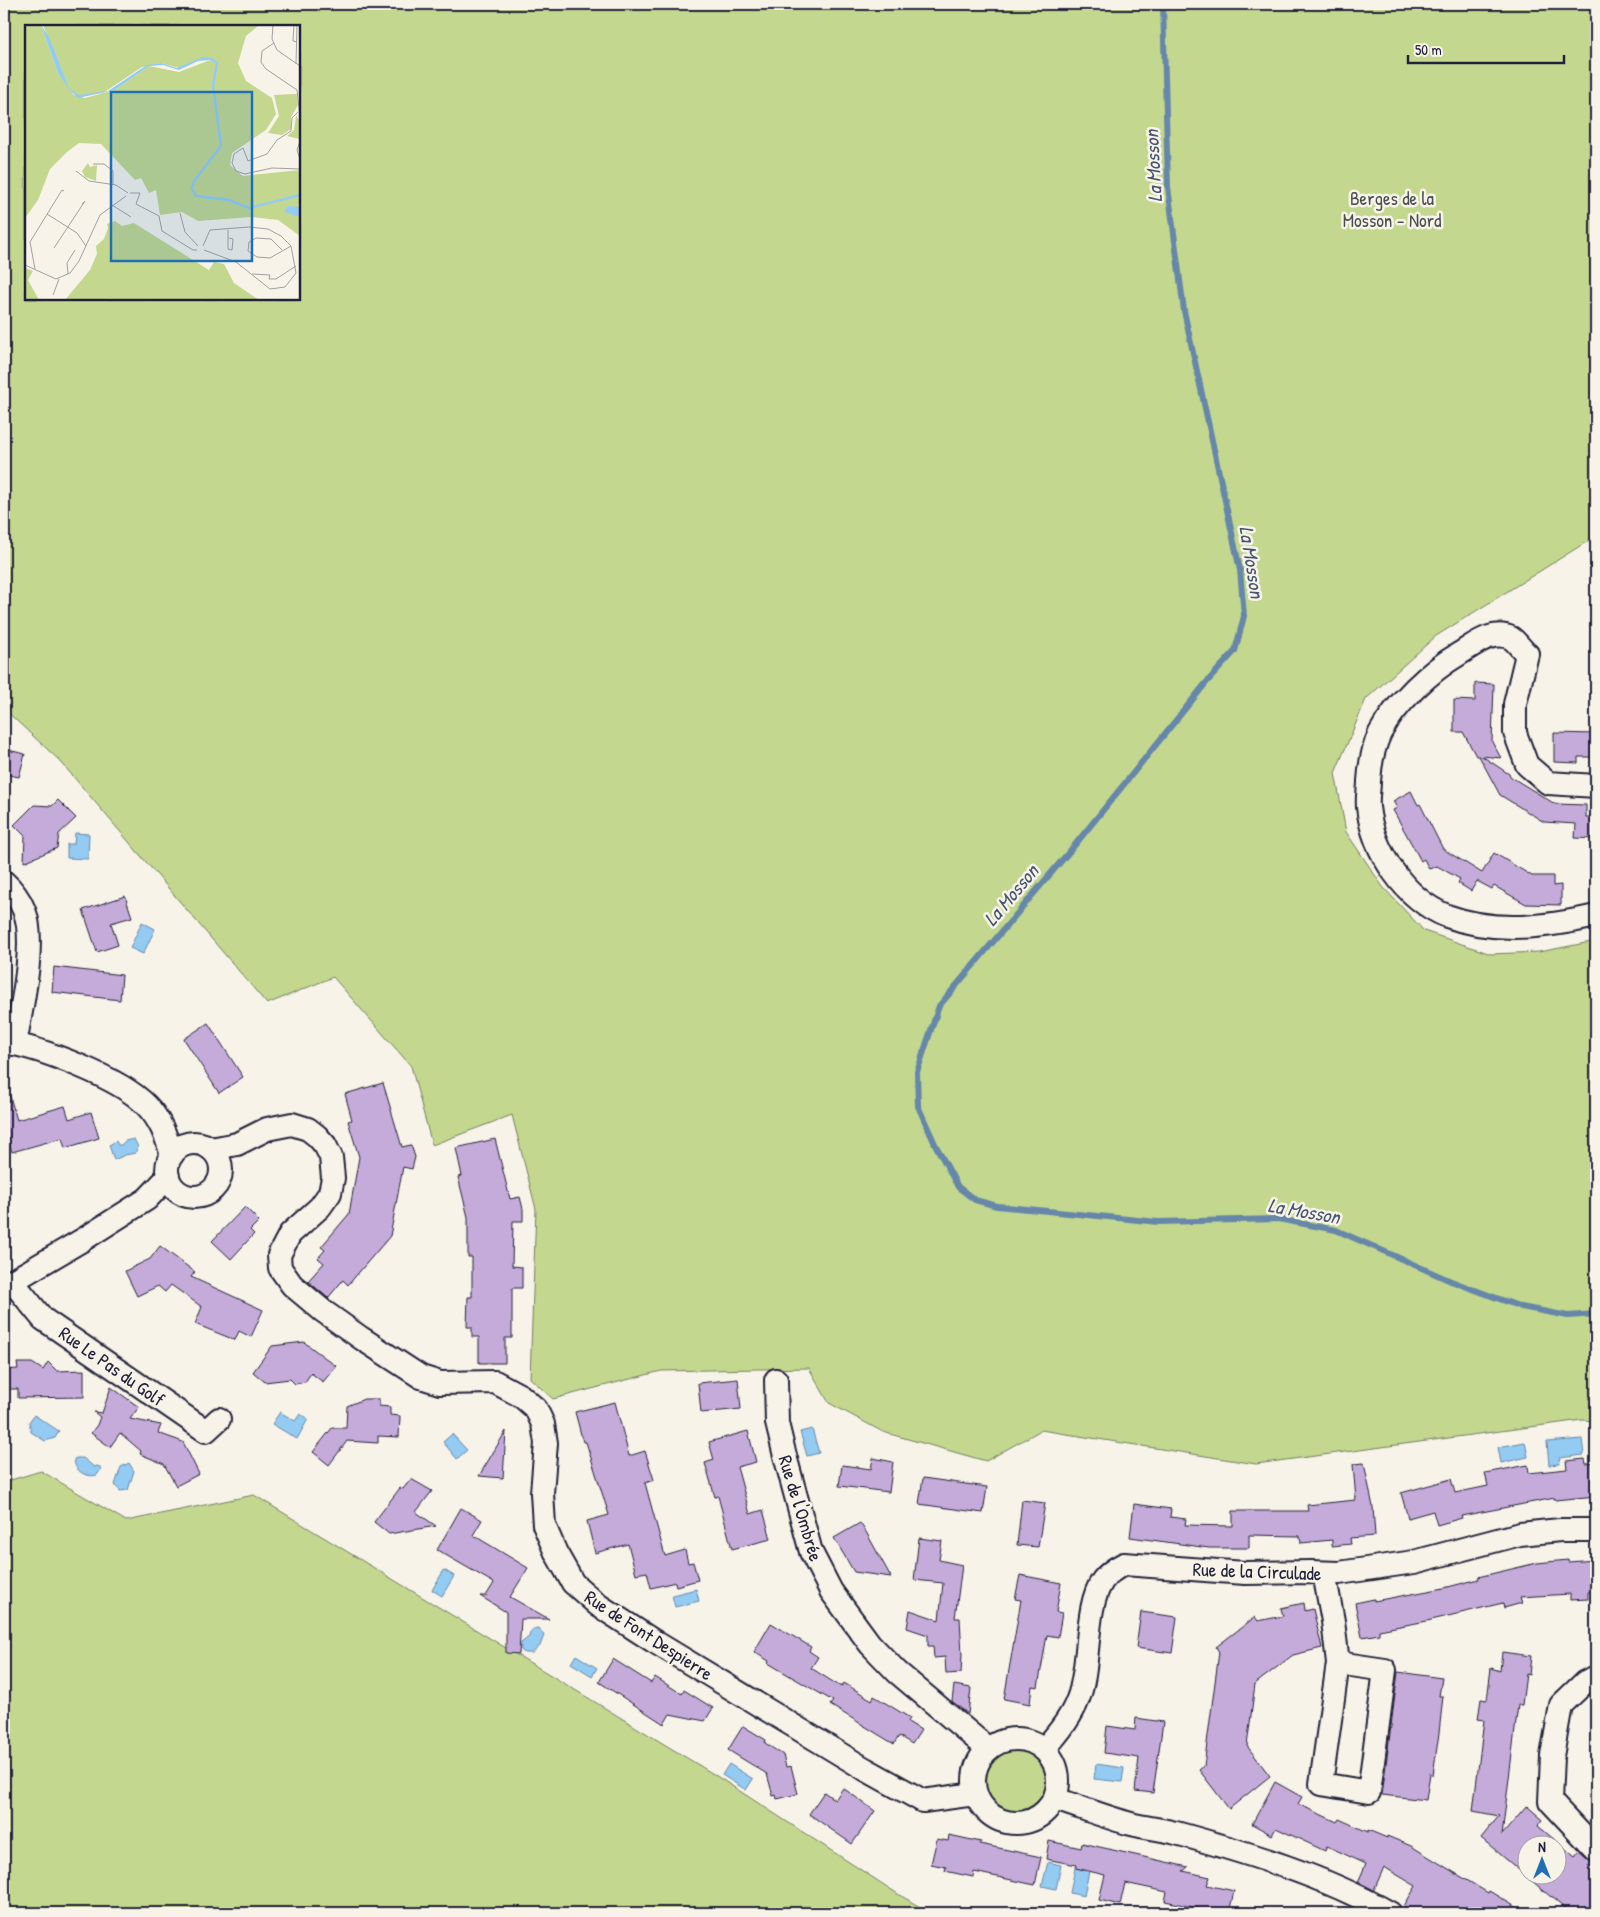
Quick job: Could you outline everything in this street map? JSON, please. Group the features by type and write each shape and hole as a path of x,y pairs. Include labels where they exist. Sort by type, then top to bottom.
{"street":[{"path":"1596,786 1548,782 1526,765 1515,733 1515,704 1527,654 1511,638 1491,635 1443,664 1396,708 1379,734 1370,763 1368,807 1378,845 1399,879 1420,900 1446,915 1475,924 1516,928 1560,924 1596,916"},
{"path":"4,882 16,893 25,911 29,935 26,986 10,1043 55,1057 110,1080 132,1092 148,1106 179,1150"},
{"name":"Rue de Font Despierre","path":"216,1156 267,1129 292,1124 308,1129 325,1145 331,1157 333,1178 330,1193 320,1207 290,1234 279,1255 280,1268 292,1285 323,1311 421,1376 440,1383 494,1382 520,1396 536,1409 543,1424 546,1443 542,1493 544,1526 573,1583 598,1605 655,1642 866,1770 924,1801 975,1794"},
{"path":"194,1143 203,1145 216,1156 220,1180 209,1193 193,1197 184,1195 173,1184 168,1162 179,1150 194,1143"},
{"path":"8,1283 173,1184"},
{"name":"Rue Le Pas du Golf","path":"8,1283 44,1319 206,1431 219,1418"},
{"name":"Rue de l'Ombrée","path":"776,1380 777,1423 784,1452 811,1552 831,1591 870,1644 897,1672 988,1748"},
{"name":"Rue de la Circulade","path":"1044,1749 1072,1714 1079,1697 1094,1599 1102,1581 1112,1571 1124,1564 1245,1573 1324,1573 1371,1570 1414,1562 1520,1534 1560,1530 1596,1530"},
{"path":"1324,1573 1333,1621 1338,1663 1320,1784 1369,1792 1385,1670 1338,1663"},
{"path":"1596,1676 1585,1682 1561,1705 1552,1756 1550,1801 1596,1850"},
{"path":"1010,1738 1034,1742 1044,1749 1053,1760 1058,1772 1058,1786 1054,1799 1046,1811 1034,1819 1020,1823 1006,1822 992,1816 981,1807 975,1794 974,1769 979,1758 988,1748 1010,1738"},
{"path":"1054,1799 1132,1824 1173,1832 1258,1857 1312,1877 1390,1913"}],"green space":[{"name":"Berges de la Mosson - Nord","path":"4,4 1596,4 1596,536 1436,636 1366,699 1335,773 1346,832 1383,887 1424,931 1491,954 1539,952 1596,941 1596,1421 1582,1420 1256,1464 1041,1430 986,1461 883,1432 829,1403 809,1368 661,1371 553,1399 530,1378 536,1209 512,1115 432,1145 411,1066 333,977 267,1004 60,761 4,709"},
{"path":"41,1471 126,1521 254,1495 715,1775 930,1913 4,1913 4,1482"},
{"path":"1009,1749 1021,1749 1037,1758 1044,1768 1046,1780 1044,1792 1037,1802 1021,1811 1009,1811 998,1806 989,1797 984,1786 984,1774 989,1763 998,1754"}],"water":[{"path":"75,833 89,834 88,859 67,858 67,844 74,844"},
{"path":"142,922 155,929 143,954 130,948"},
{"path":"134,1139 138,1147 135,1153 114,1160 109,1145 116,1141 118,1145 121,1145 125,1141"},
{"path":"280,1412 295,1421 300,1414 308,1419 297,1439 272,1424"},
{"path":"34,1415 59,1431 55,1438 45,1441 31,1432 29,1422"},
{"path":"812,1429 819,1453 807,1456 800,1432"},
{"path":"452,1434 467,1450 457,1459 443,1442"},
{"path":"1582,1439 1584,1455 1559,1458 1560,1464 1549,1465 1547,1442"},
{"path":"1525,1442 1528,1457 1501,1463 1498,1447"},
{"path":"83,1458 94,1467 97,1466 101,1469 97,1475 93,1476 81,1473 76,1467 74,1459"},
{"path":"129,1463 134,1471 128,1490 120,1491 115,1485 121,1467"},
{"path":"444,1570 454,1576 442,1596 432,1590"},
{"path":"696,1589 699,1601 675,1607 672,1595"},
{"path":"539,1628 544,1635 540,1646 532,1653 524,1653 521,1650 521,1643 529,1637 532,1630"},
{"path":"576,1655 597,1668 592,1676 571,1663"},
{"path":"729,1764 753,1779 746,1790 722,1775"},
{"path":"1096,1764 1124,1768 1122,1782 1094,1779"},
{"path":"1048,1862 1061,1865 1056,1889 1042,1886"},
{"path":"1075,1868 1089,1871 1084,1896 1070,1893"}],"building":[{"path":"1475,683 1494,684 1492,742 1501,758 1482,756 1511,777 1555,804 1586,805 1586,817 1596,817 1596,839 1575,838 1576,824 1544,822 1500,795 1479,756 1476,756 1463,732 1454,732 1454,700 1475,701"},
{"path":"1554,733 1596,734 1596,757 1578,757 1578,763 1554,762"},
{"path":"4,749 25,754 19,777 4,774"},
{"path":"1411,791 1418,805 1420,804 1443,849 1482,873 1494,853 1532,876 1553,876 1553,886 1561,885 1561,905 1526,904 1494,886 1492,889 1477,881 1471,891 1458,883 1460,879 1437,866 1429,869 1424,859 1421,861 1393,810 1397,808 1393,801"},
{"path":"58,800 76,818 59,834 57,848 24,862 25,836 14,825 34,805 52,806"},
{"path":"125,896 132,917 111,923 118,945 97,952 83,910"},
{"path":"54,967 122,975 120,1000 52,992"},
{"path":"208,1023 243,1077 219,1093 184,1039"},
{"path":"383,1083 402,1147 411,1145 415,1157 412,1169 403,1167 390,1236 348,1285 343,1280 328,1298 308,1281 324,1263 318,1258 325,1250 321,1247 349,1214 359,1157 348,1121 352,1120 345,1094"},
{"path":"4,1090 8,1090 17,1120 65,1106 69,1119 91,1112 99,1138 65,1148 62,1138 12,1152 10,1145 4,1147"},
{"path":"495,1139 510,1199 520,1197 523,1209 523,1221 513,1221 512,1266 522,1267 522,1288 512,1288 512,1338 505,1338 505,1363 479,1363 479,1337 472,1337 472,1327 467,1327 468,1297 472,1297 472,1257 468,1257 468,1217 458,1177 462,1176 456,1148"},
{"path":"245,1207 259,1221 250,1230 254,1234 231,1259 212,1241"},
{"path":"160,1246 195,1272 191,1277 263,1310 251,1337 239,1331 235,1340 195,1324 202,1307 171,1285 165,1292 158,1286 137,1296 125,1271 150,1259"},
{"path":"304,1342 336,1366 323,1382 311,1373 305,1382 295,1384 290,1379 265,1382 253,1372 272,1346"},
{"path":"48,1362 57,1371 84,1370 84,1397 18,1398 18,1389 4,1389 4,1370 18,1369 17,1363 32,1363 43,1370"},
{"path":"738,1379 741,1409 701,1413 698,1383"},
{"path":"111,1387 139,1407 130,1419 161,1425 158,1433 183,1442 199,1474 176,1486 164,1464 140,1454 141,1451 120,1433 110,1447 91,1433 100,1417 94,1412 102,1413"},
{"path":"364,1399 379,1399 379,1406 390,1407 390,1415 400,1416 399,1437 378,1436 378,1443 347,1441 329,1465 313,1452 332,1428 346,1428 347,1406"},
{"path":"615,1402 629,1456 645,1451 654,1480 645,1483 665,1556 685,1550 688,1563 693,1562 698,1580 676,1586 675,1582 651,1588 647,1572 636,1574 628,1544 595,1553 587,1521 609,1515 586,1442 583,1442 575,1412"},
{"path":"506,1431 503,1478 479,1476"},
{"path":"748,1431 756,1462 737,1467 750,1514 763,1510 771,1539 732,1549 718,1496 715,1497 705,1463 714,1460 709,1442"},
{"path":"873,1458 893,1462 889,1492 839,1486 842,1465 871,1469"},
{"path":"1585,1459 1586,1464 1596,1463 1596,1496 1555,1500 1555,1498 1461,1516 1462,1518 1437,1525 1433,1511 1408,1518 1401,1493 1451,1479 1455,1493 1488,1486 1485,1473 1528,1465 1529,1473 1567,1469 1566,1461"},
{"path":"1364,1463 1373,1507 1375,1536 1350,1538 1351,1544 1332,1546 1332,1540 1301,1543 1300,1536 1249,1535 1249,1548 1209,1548 1130,1537 1134,1504 1171,1509 1170,1517 1186,1519 1185,1525 1233,1526 1233,1511 1308,1511 1307,1505 1356,1500 1353,1464"},
{"path":"923,1478 987,1487 983,1513 919,1504"},
{"path":"411,1479 432,1491 416,1512 436,1526 389,1534 374,1522 400,1488 403,1489"},
{"path":"1022,1500 1045,1503 1038,1547 1017,1545"},
{"path":"461,1508 482,1520 473,1535 528,1568 510,1597 549,1619 521,1619 519,1654 506,1653 506,1612 480,1596 486,1596 494,1583 437,1550"},
{"path":"860,1523 891,1577 854,1572 834,1538"},
{"path":"919,1538 942,1541 939,1560 962,1565 955,1618 960,1618 961,1673 946,1674 945,1657 934,1658 933,1646 928,1646 928,1635 907,1628 910,1610 939,1620 943,1583 914,1580"},
{"path":"1568,1560 1568,1562 1596,1560 1596,1592 1588,1592 1588,1599 1570,1600 1570,1594 1520,1597 1522,1603 1504,1608 1503,1603 1379,1630 1379,1634 1362,1637 1355,1603 1444,1588 1479,1579 1478,1577 1537,1563"},
{"path":"1020,1575 1061,1583 1056,1612 1062,1613 1058,1637 1047,1635 1038,1687 1032,1686 1030,1704 1004,1699 1021,1600 1015,1599"},
{"path":"1304,1603 1305,1611 1313,1609 1322,1648 1293,1655 1255,1684 1247,1746 1270,1776 1229,1809 1199,1770 1204,1766 1219,1652 1216,1647 1255,1617 1258,1621 1283,1616 1281,1608"},
{"path":"1141,1612 1177,1617 1172,1653 1136,1648"},
{"path":"771,1623 811,1647 809,1651 818,1657 811,1668 841,1687 844,1683 872,1700 874,1696 910,1718 908,1722 921,1730 912,1744 899,1736 894,1744 830,1705 833,1701 768,1663 769,1661 754,1652"},
{"path":"1502,1652 1531,1656 1529,1675 1526,1674 1522,1705 1518,1705 1502,1835 1527,1806 1543,1820 1538,1826 1548,1834 1518,1834 1518,1869 1481,1838 1499,1816 1473,1811 1484,1720 1478,1719 1481,1699 1487,1700 1491,1668 1500,1671"},
{"path":"613,1659 651,1683 655,1677 682,1694 684,1690 713,1708 705,1721 670,1714 664,1724 599,1682"},
{"path":"1398,1672 1442,1678 1439,1696 1443,1696 1439,1733 1433,1775 1430,1773 1426,1800 1382,1795"},
{"path":"954,1685 971,1688 968,1714 952,1701"},
{"path":"1136,1718 1163,1722 1153,1793 1135,1791 1139,1758 1104,1753 1107,1726 1135,1730"},
{"path":"743,1726 766,1740 765,1743 783,1755 786,1767 791,1766 798,1794 777,1799 776,1795 773,1796 767,1774 728,1750"},
{"path":"1275,1782 1302,1797 1298,1804 1337,1822 1339,1819 1368,1832 1368,1830 1387,1838 1387,1836 1411,1846 1488,1893 1489,1891 1526,1913 1418,1913 1404,1906 1416,1886 1384,1867 1374,1890 1358,1882 1366,1864 1327,1846 1325,1851 1276,1828 1272,1835 1252,1824"},
{"path":"843,1788 875,1811 852,1844 809,1814 824,1792 835,1800"},
{"path":"949,1835 981,1842 980,1844 1041,1857 1035,1885 974,1872 973,1877 945,1871 946,1867 931,1864 937,1839 948,1841"},
{"path":"1049,1841 1081,1848 1082,1843 1188,1867 1183,1871 1210,1877 1207,1885 1234,1891 1229,1913 1165,1901 1167,1892 1125,1883 1120,1905 1099,1900 1105,1875 1076,1868 1077,1865 1046,1859"},
{"path":"1568,1851 1575,1857 1579,1852 1596,1864 1596,1913 1570,1913 1536,1884 1568,1884"}],"waterway":[{"name":"La Mosson","path":"1163,4 1168,187 1184,311 1240,570 1244,616 1235,651 1206,683 1074,846 939,1006 917,1072 918,1106 935,1144 958,1187 975,1200 997,1206 1158,1222 1278,1219 1336,1230 1451,1281 1521,1307 1568,1316 1596,1314"}]}
